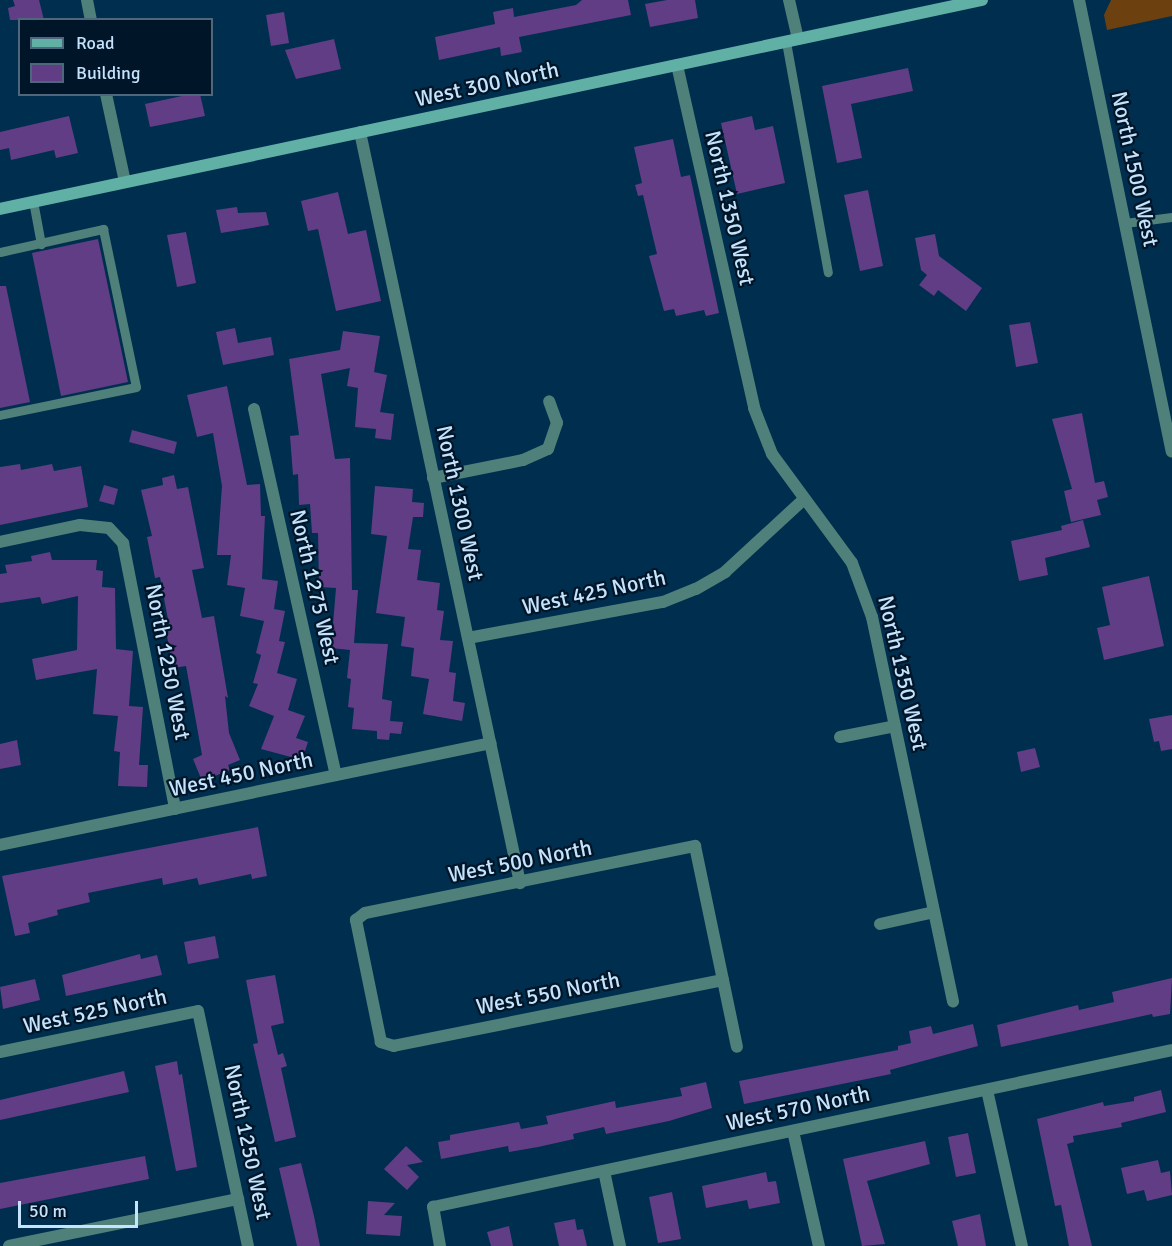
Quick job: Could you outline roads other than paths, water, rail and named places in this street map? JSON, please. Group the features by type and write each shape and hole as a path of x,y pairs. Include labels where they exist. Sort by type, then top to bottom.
{"main road":[{"name":"West 300 North","path":"0,208 982,0"}],"street":[{"path":"87,0 91,18"},
{"path":"789,0 792,40"},
{"name":"North 1500 West","path":"1079,0 1172,452"},
{"name":"North 1350 West","path":"677,65 754,408 772,454 803,500 852,563 872,617 953,1002"},
{"path":"106,96 125,182"},
{"name":"North 1300 West","path":"360,132 520,883"},
{"path":"433,478 523,460 548,449 557,423 549,401"},
{"name":"North 1275 West","path":"254,409 336,775"},
{"name":"West 425 North","path":"468,638 663,602 696,589 725,572 803,500"},
{"name":"North 1250 West","path":"0,542 80,525 109,528 123,543 175,809"},
{"path":"840,737 895,726"},
{"name":"West 450 North","path":"0,846 491,743"},
{"name":"West 500 North","path":"381,1042 356,920 365,913 695,846 723,980"},
{"path":"880,924 934,912"},
{"path":"723,980 737,1047"},
{"name":"West 550 North","path":"381,1042 394,1046 723,980"},
{"name":"North 1250 West","path":"198,1011 248,1246"},
{"name":"West 525 North","path":"0,1052 198,1011"},
{"name":"West 570 North","path":"440,1246 433,1207 1172,1050"},
{"path":"987,1090 1022,1246"},
{"path":"793,1131 819,1246"},
{"path":"604,1171 620,1246"},
{"path":"9,1246 238,1199"}],"lane":[{"path":"792,40 828,272"},
{"path":"33,201 41,244"},
{"path":"1125,223 1172,217"},
{"path":"0,252 103,229 136,387 0,415"}]}
